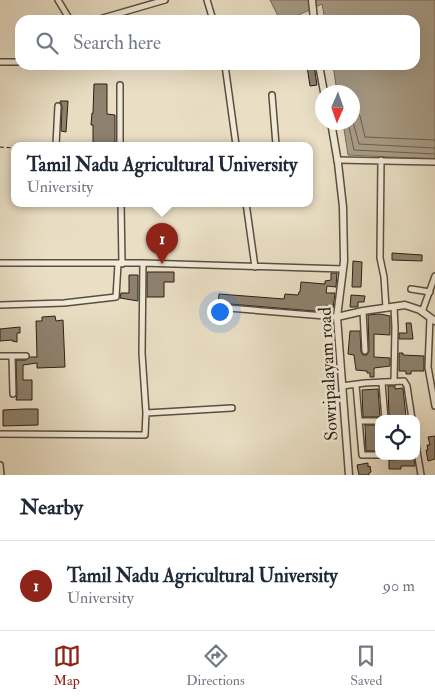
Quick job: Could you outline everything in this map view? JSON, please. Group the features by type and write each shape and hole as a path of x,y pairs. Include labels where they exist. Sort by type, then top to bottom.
{"street":[{"path":"58,0 67,15"},
{"path":"113,15 165,0"},
{"path":"207,0 212,15"},
{"path":"312,0 314,15"},
{"path":"0,62 15,62"},
{"path":"226,70 236,142"},
{"path":"320,70 323,85"},
{"path":"120,85 120,142"},
{"path":"272,95 276,142"},
{"path":"56,142 58,106"},
{"name":"Sowripalayam road","path":"332,130 343,207 343,269 337,317 349,475"},
{"path":"337,160 435,162"},
{"path":"381,160 380,258 384,277 386,308"},
{"path":"0,305 64,303 116,297 120,264 121,207"},
{"path":"247,207 255,267"},
{"path":"0,263 143,263 343,269"},
{"path":"0,434 145,435 146,412 142,353 143,263"},
{"path":"422,312 435,276"},
{"path":"410,290 430,292"},
{"path":"216,307 337,317 363,311 412,306 433,319 428,367 435,406"},
{"path":"394,307 394,382"},
{"path":"363,311 365,351"},
{"path":"0,356 26,356"},
{"path":"12,356 13,394"},
{"path":"428,367 435,367"},
{"path":"342,386 404,381 408,386 412,415"},
{"path":"382,383 385,415"},
{"path":"356,385 362,455 375,455"},
{"path":"146,412 232,408"},
{"path":"359,422 375,421"},
{"path":"419,460 422,475"},
{"path":"0,465 1,475"}],"water":[{"path":"270,0 435,0 435,159 348,155 344,130 360,130 360,85 336,85 334,70 420,70 420,15 324,15 322,4 299,15 278,15"}],"building":[{"path":"308,70 315,70 317,85 310,86"},
{"path":"94,84 107,84 107,114 115,115 115,142 93,142 93,125 91,125"},
{"path":"60,101 68,101 66,132 61,131 62,106"},
{"path":"392,253 422,255 422,261 392,260"},
{"path":"353,261 362,262 361,287 352,287"},
{"path":"147,272 174,272 174,282 164,282 164,297 147,297"},
{"path":"331,273 337,273 336,287 327,286 326,293 335,293 333,308 326,305 326,312 218,303 219,294 284,299 285,294 298,295 301,282 325,284 325,281 331,280"},
{"path":"129,275 138,275 138,301 120,298 121,293 129,293"},
{"path":"351,295 365,296 364,302 358,302 358,307 350,307"},
{"path":"380,314 390,316 390,335 374,334 374,357 390,358 390,366 374,368 374,377 370,377 370,373 367,373 367,371 356,370 354,355 348,354 350,331 360,331 361,352 363,355 367,355 369,351 368,315"},
{"path":"55,316 56,321 63,320 65,367 37,368 37,363 23,365 23,380 32,380 32,400 16,400 16,360 37,357 36,321 42,321 42,317"},
{"path":"406,323 411,323 413,339 399,339 399,333 407,333"},
{"path":"20,327 20,333 17,333 17,342 12,340 0,341 0,329"},
{"path":"399,353 403,353 403,355 424,356 424,371 411,371 411,374 406,374 406,371 399,371"},
{"path":"388,386 395,386 395,389 403,388 406,415 389,415"},
{"path":"378,389 380,415 363,417 362,390"},
{"path":"38,409 38,425 3,426 3,410"},
{"path":"365,425 375,425 375,451 366,451"},
{"path":"435,436 435,459 428,461 426,450 428,450 427,445 430,445 428,437"},
{"path":"389,460 414,460 415,466 401,466 401,469 389,469"},
{"path":"368,463 371,472 369,475 359,475 357,465"}],"place":[{"name":"Tamil Nadu Agricultural University","path":"162,264"}]}
